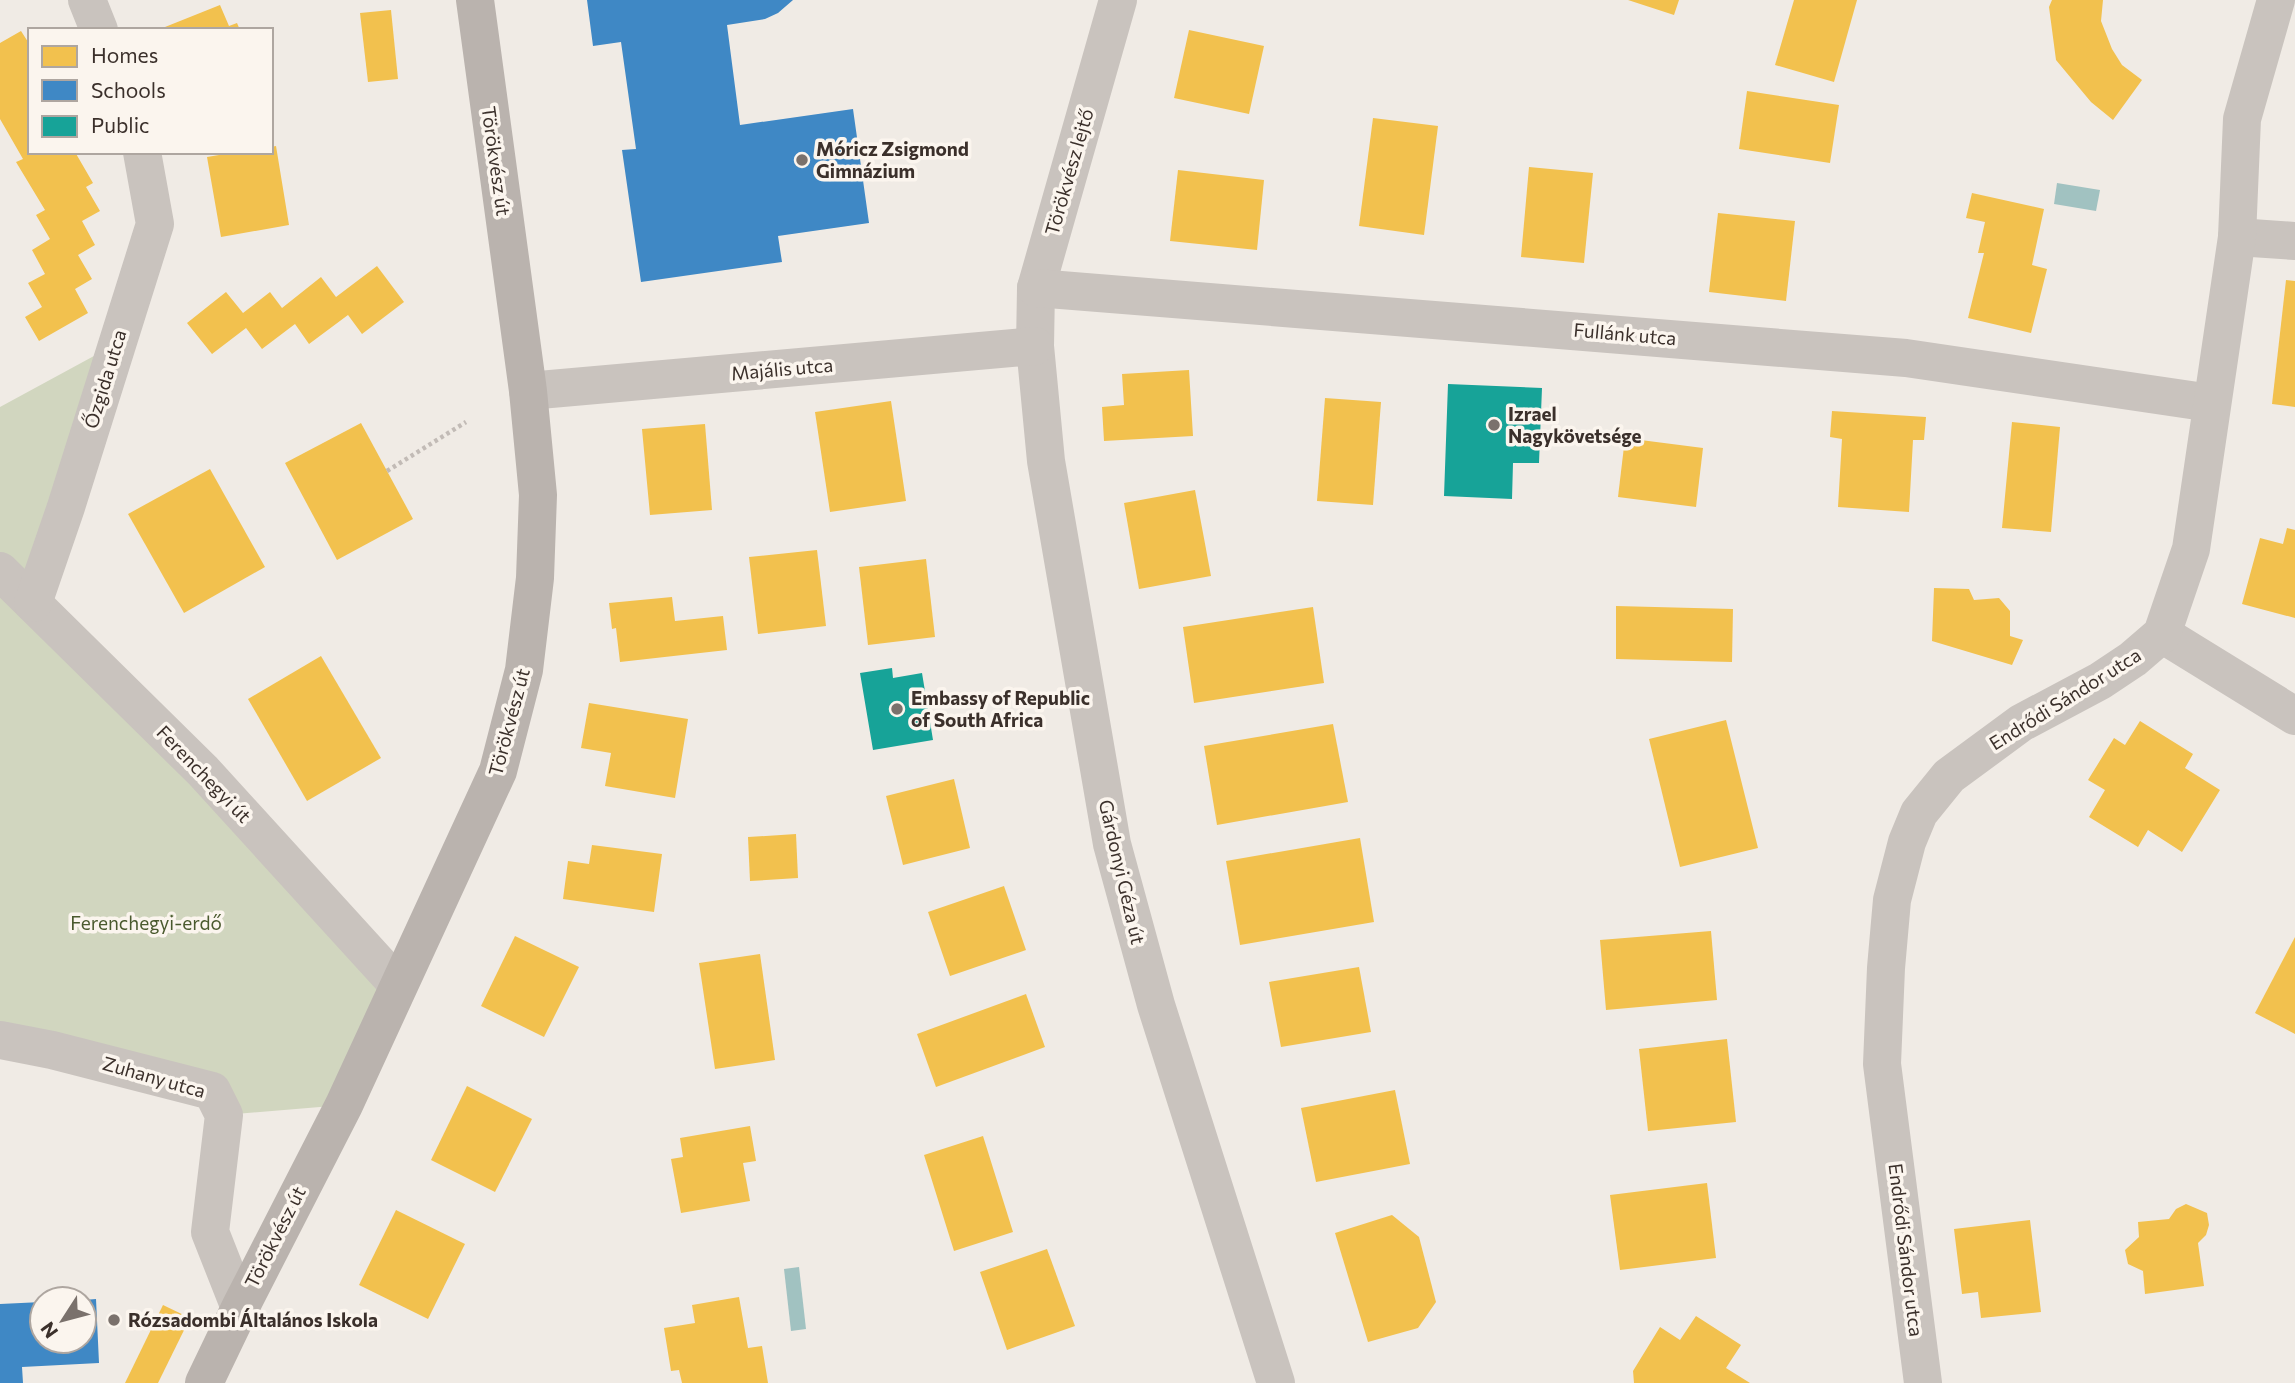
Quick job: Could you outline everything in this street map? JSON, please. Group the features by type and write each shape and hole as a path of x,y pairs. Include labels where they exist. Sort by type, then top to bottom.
{"street":[{"path":"87,0 98,28"},
{"name":"Törökvész út","path":"204,1383 344,1105 498,771 524,670 535,578 538,495 528,391 475,0"},
{"name":"Törökvész lejtő","path":"1035,346 1036,288 1118,0"},
{"path":"2276,0 2242,118 2237,237 2191,548 2162,634 2295,716"},
{"name":"Őzgida utca","path":"33,603 155,223 142,154"},
{"path":"2237,237 2295,241"},
{"name":"Fullánk utca","path":"1036,288 1906,358 2211,403"},
{"name":"Majális utca","path":"528,391 1035,346"},
{"name":"Gárdonyi Géza út","path":"1035,346 1046,461 1112,844 1156,1005 1276,1383"},
{"name":"Ferenchegyi út","path":"0,571 203,771 398,985"},
{"name":"Endrődi Sándor utca","path":"1921,1382 1882,1064 1892,900 1907,842 1919,813 1949,776 2021,723 2100,681 2133,659 2162,634"},
{"name":"Zuhany utca","path":"0,1040 52,1050 212,1091 224,1115 210,1232 240,1308"}],"path":[{"path":"387,471 466,422"}],"green space":[{"name":"Ferenchegyi-erdő","path":"116,344 33,603 398,985 344,1105 224,1115 0,1040 0,407"}],"water":[{"path":"2057,183 2100,190 2096,211 2054,204"},
{"path":"799,1267 806,1329 791,1331 784,1269"}],"building: Homes":[{"path":"1628,0 1679,0 1674,15"},
{"path":"1794,0 1857,0 1834,82 1775,65"},
{"path":"2052,0 2103,0 2101,21 2112,49 2122,65 2142,80 2113,120 2091,102 2056,60 2049,7"},
{"path":"220,5 229,26 237,23 239,28 165,28"},
{"path":"391,10 398,79 368,82 360,13"},
{"path":"1189,30 1264,46 1249,114 1174,98"},
{"path":"21,31 28,42 28,154 76,154 93,183 86,187 100,211 82,221 95,245 78,255 92,279 75,289 88,313 39,341 25,317 42,307 28,283 45,274 32,250 50,239 36,215 45,210 16,162 23,159 0,119 0,43"},
{"path":"1747,91 1839,105 1830,163 1739,149"},
{"path":"1373,118 1438,126 1424,235 1359,226"},
{"path":"276,146 289,225 221,237 207,157 225,154 273,154 273,147"},
{"path":"1529,167 1593,173 1584,263 1521,257"},
{"path":"1178,170 1264,180 1257,250 1170,241"},
{"path":"1972,193 2044,209 2032,265 2047,269 2031,333 1968,318 1984,253 1978,253 1985,222 1966,218"},
{"path":"1718,213 1795,221 1786,301 1709,292"},
{"path":"377,266 404,302 362,334 348,315 309,344 295,324 262,349 246,328 212,354 187,323 226,292 243,313 270,292 282,308 321,277 336,297"},
{"path":"2286,280 2295,281 2295,407 2272,404"},
{"path":"1189,370 1193,436 1104,441 1102,407 1124,405 1122,374"},
{"path":"1325,398 1381,402 1373,505 1317,501"},
{"path":"891,401 906,501 830,512 815,412"},
{"path":"1832,411 1926,417 1924,440 1913,440 1909,512 1838,507 1842,439 1830,437"},
{"path":"2012,422 2060,427 2051,532 2002,528"},
{"path":"361,423 413,519 337,560 285,463"},
{"path":"705,424 712,510 650,515 642,429"},
{"path":"1625,438 1703,448 1696,507 1618,497"},
{"path":"210,469 265,567 184,613 128,514"},
{"path":"1195,490 1211,576 1139,589 1124,503"},
{"path":"2287,528 2295,530 2295,618 2242,604 2260,538 2283,544"},
{"path":"817,550 826,626 758,634 749,557"},
{"path":"926,559 935,637 868,645 859,567"},
{"path":"1934,588 1969,589 1974,600 1999,598 2010,611 2010,636 2023,640 2012,665 1932,641"},
{"path":"672,597 675,621 723,616 727,650 620,662 616,628 612,629 609,603"},
{"path":"1616,606 1733,609 1732,662 1616,659"},
{"path":"1313,607 1324,683 1194,703 1183,627"},
{"path":"321,656 381,758 307,801 248,699"},
{"path":"589,703 688,719 675,798 605,786 611,753 581,748"},
{"path":"1726,720 1758,848 1680,867 1649,739"},
{"path":"2140,721 2193,754 2185,768 2220,790 2182,852 2148,830 2138,847 2089,817 2105,790 2088,780 2114,738 2125,745"},
{"path":"1333,724 1348,802 1217,825 1204,746"},
{"path":"954,779 970,848 903,865 886,796"},
{"path":"796,834 798,878 750,881 748,837"},
{"path":"1360,838 1374,922 1240,945 1226,861"},
{"path":"592,845 662,854 654,912 563,899 568,861 589,864"},
{"path":"1004,886 1026,950 950,976 928,912"},
{"path":"1711,931 1717,1000 1606,1010 1600,940"},
{"path":"515,936 579,967 544,1037 481,1006"},
{"path":"2295,937 2295,1034 2255,1013"},
{"path":"760,954 775,1060 715,1069 699,963"},
{"path":"1359,967 1371,1032 1281,1047 1269,982"},
{"path":"1026,994 1045,1047 936,1087 917,1034"},
{"path":"1727,1039 1736,1122 1648,1131 1639,1049"},
{"path":"467,1086 532,1119 495,1192 431,1160"},
{"path":"1395,1090 1410,1164 1316,1182 1301,1108"},
{"path":"750,1126 756,1161 743,1163 750,1201 681,1213 671,1159 683,1157 680,1138"},
{"path":"983,1136 1013,1232 954,1251 924,1155"},
{"path":"1707,1183 1716,1258 1620,1270 1610,1195"},
{"path":"2186,1204 2207,1213 2209,1225 2206,1235 2198,1243 2204,1286 2145,1294 2143,1271 2128,1264 2125,1250 2139,1237 2138,1222 2169,1219 2176,1209"},
{"path":"396,1210 465,1244 428,1319 359,1285"},
{"path":"1392,1215 1419,1237 1436,1302 1418,1328 1368,1342 1335,1233"},
{"path":"2030,1220 2041,1312 1981,1318 1978,1292 1962,1294 1954,1229"},
{"path":"1047,1249 1075,1326 1007,1350 980,1272"},
{"path":"739,1297 748,1348 762,1346 768,1383 682,1383 679,1370 671,1371 664,1328 695,1323 692,1305"},
{"path":"163,1305 190,1318 158,1383 125,1383"},
{"path":"1696,1316 1741,1345 1726,1368 1750,1383 1634,1383 1633,1371 1660,1327 1680,1340"}],"building: Schools":[{"path":"587,0 793,0 778,13 765,19 727,25 740,125 853,109 869,223 778,236 782,262 641,282 622,150 636,149 621,42 593,46"},
{"path":"28,1303 28,1355 98,1355 98,1342 99,1363 22,1367 23,1383 0,1383 0,1304"}],"building: Public":[{"name":"Izrael Nagykövetsége","path":"1448,384 1542,388 1539,463 1513,463 1512,499 1444,496"},
{"name":"Embassy of Republic of South Africa","path":"892,668 893,678 922,673 933,740 873,750 860,673"}],"place":[{"name":"Móricz Zsigmond Gimnázium","path":"802,160"},
{"name":"Izrael Nagykövetsége","path":"1494,425"},
{"name":"Embassy of Republic of South Africa","path":"897,709"},
{"name":"Rózsadombi Általános Iskola","path":"114,1320"}]}
